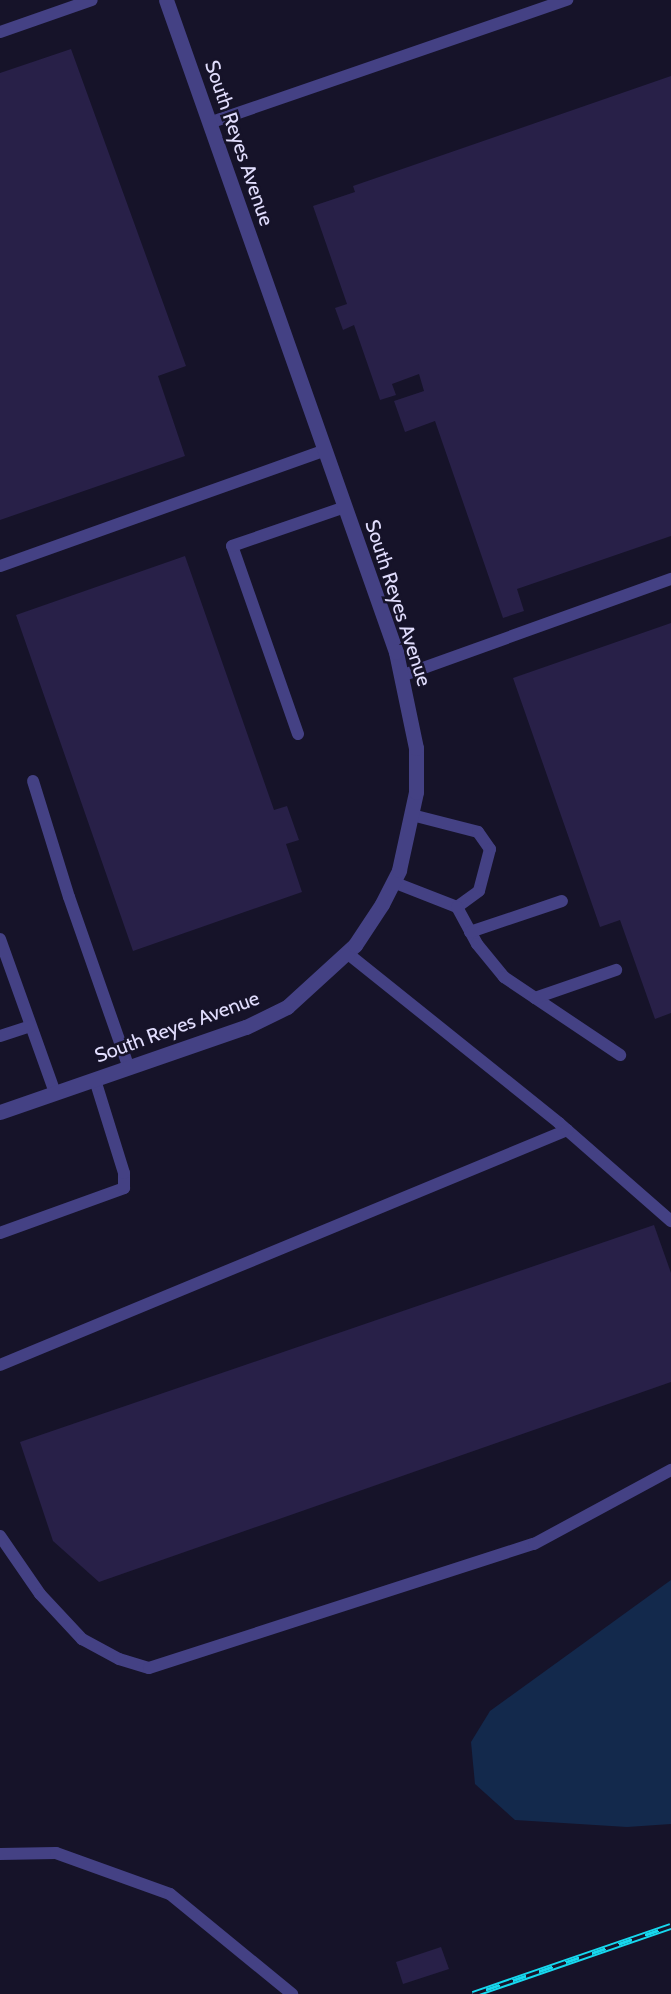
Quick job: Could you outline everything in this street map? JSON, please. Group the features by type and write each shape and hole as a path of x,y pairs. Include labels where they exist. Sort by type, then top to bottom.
{"street":[{"name":"South Reyes Avenue","path":"0,1112 246,1027 287,1007 347,953 382,904 393,882 412,815 416,748 401,676 345,507 166,0"}],"lane":[{"path":"0,32 92,0"},
{"path":"209,123 567,0"},
{"path":"0,566 325,450"},
{"path":"298,734 232,546 345,507"},
{"path":"401,676 671,579"},
{"path":"33,780 69,897 129,1068"},
{"path":"412,815 478,832 489,849 478,891 457,907"},
{"path":"393,882 457,907 470,932 504,977 620,1055"},
{"path":"470,932 562,900"},
{"path":"0,939 55,1093"},
{"path":"347,953 567,1130 671,1221"},
{"path":"535,998 616,970"},
{"path":"0,1036 30,1026"},
{"path":"0,1233 124,1188 124,1173 95,1080"},
{"path":"0,1365 567,1130"},
{"path":"0,1536 40,1594 82,1639 120,1659 150,1668 534,1544 671,1470"},
{"path":"0,1854 56,1853 170,1894 292,1994"}],"water":[{"path":"671,1580 671,1824 627,1827 515,1820 475,1784 471,1742 490,1711"}],"building":[{"path":"71,49 186,366 158,376 185,456 0,520 0,73"},
{"path":"671,76 671,536 517,589 524,611 503,618 435,421 405,432 394,401 424,391 419,374 392,384 396,395 380,400 354,325 343,330 335,308 347,304 313,206 355,192 353,186"},
{"path":"185,556 274,810 287,806 299,840 286,844 302,892 133,951 16,615"},
{"path":"671,623 671,1013 655,1019 620,920 600,927 513,678"},
{"path":"654,1225 671,1273 671,1382 99,1582 53,1541 20,1442"},
{"path":"441,1947 449,1969 403,1984 396,1962"}],"railway":[{"path":"473,1994 671,1926"}]}
